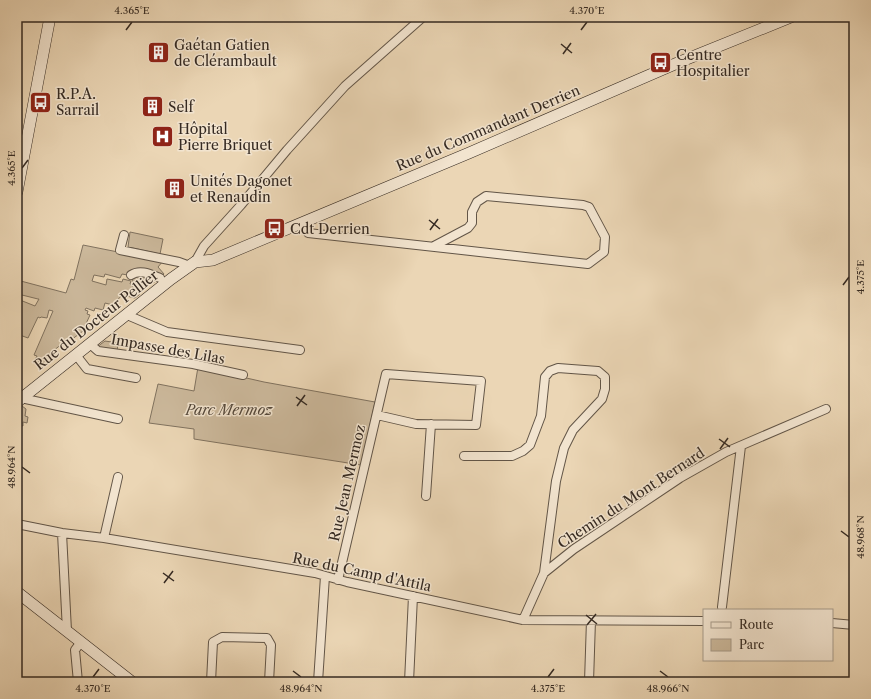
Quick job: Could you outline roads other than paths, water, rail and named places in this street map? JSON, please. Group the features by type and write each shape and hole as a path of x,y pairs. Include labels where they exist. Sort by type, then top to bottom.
{"main road":[{"path":"17,192 50,17"},
{"name":"Rue du Commandant Derrien","path":"192,264 213,260 470,153 682,61 791,17"},
{"name":"Rue du Docteur Pellier","path":"19,400 192,264"},
{"path":"17,592 132,682"}],"street":[{"path":"124,235 120,250 192,264 204,246 241,206 287,150 345,86 423,17"},
{"path":"303,222 308,233 588,264 604,252 605,237 589,207 583,205 486,196 477,202 472,212 472,223 468,228 434,246"},
{"path":"131,275 133,273 142,272 160,278"},
{"path":"127,315 167,332 300,350"},
{"name":"Impasse des Lilas","path":"90,344 98,351 193,364 243,376"},
{"path":"76,355 87,369 136,378"},
{"path":"464,456 512,456 523,451 530,445 541,416 545,377 550,371 558,368 598,371 605,377 605,389 602,400 573,430 564,448 556,480 544,573"},
{"name":"Rue Jean Mermoz","path":"338,580 386,374 481,381 476,425 416,424 377,415"},
{"path":"19,400 118,418"},
{"name":"Chemin du Mont Bernard","path":"523,620 544,573 574,549 680,478 726,452 826,409"},
{"path":"426,496 431,424"},
{"path":"722,607 741,446"},
{"path":"104,538 118,477"},
{"name":"Rue du Camp d'Attila","path":"17,524 62,533 104,538 315,573 338,580 523,620 703,621"},
{"path":"62,533 67,631"},
{"path":"318,682 324,576"},
{"path":"409,682 412,596"},
{"path":"589,682 591,620"},
{"path":"833,623 854,625"},
{"path":"211,682 213,642 222,637 266,638 271,645 269,682"},
{"path":"78,682 75,650 81,642"}],"place":[{"name":"Gaétan Gatien de Clérambault","path":"159,53"},
{"name":"Centre Hospitalier","path":"661,63"},
{"name":"R.P.A. Sarrail","path":"41,102"},
{"name":"Self","path":"153,107"},
{"name":"Hôpital Pierre Briquet","path":"163,137"},
{"name":"Unités Dagonet et Renaudin","path":"174,189"},
{"name":"Cdt Derrien","path":"275,229"}],"park label":[{"name":"Parc Mermoz","path":"229,410"}]}
